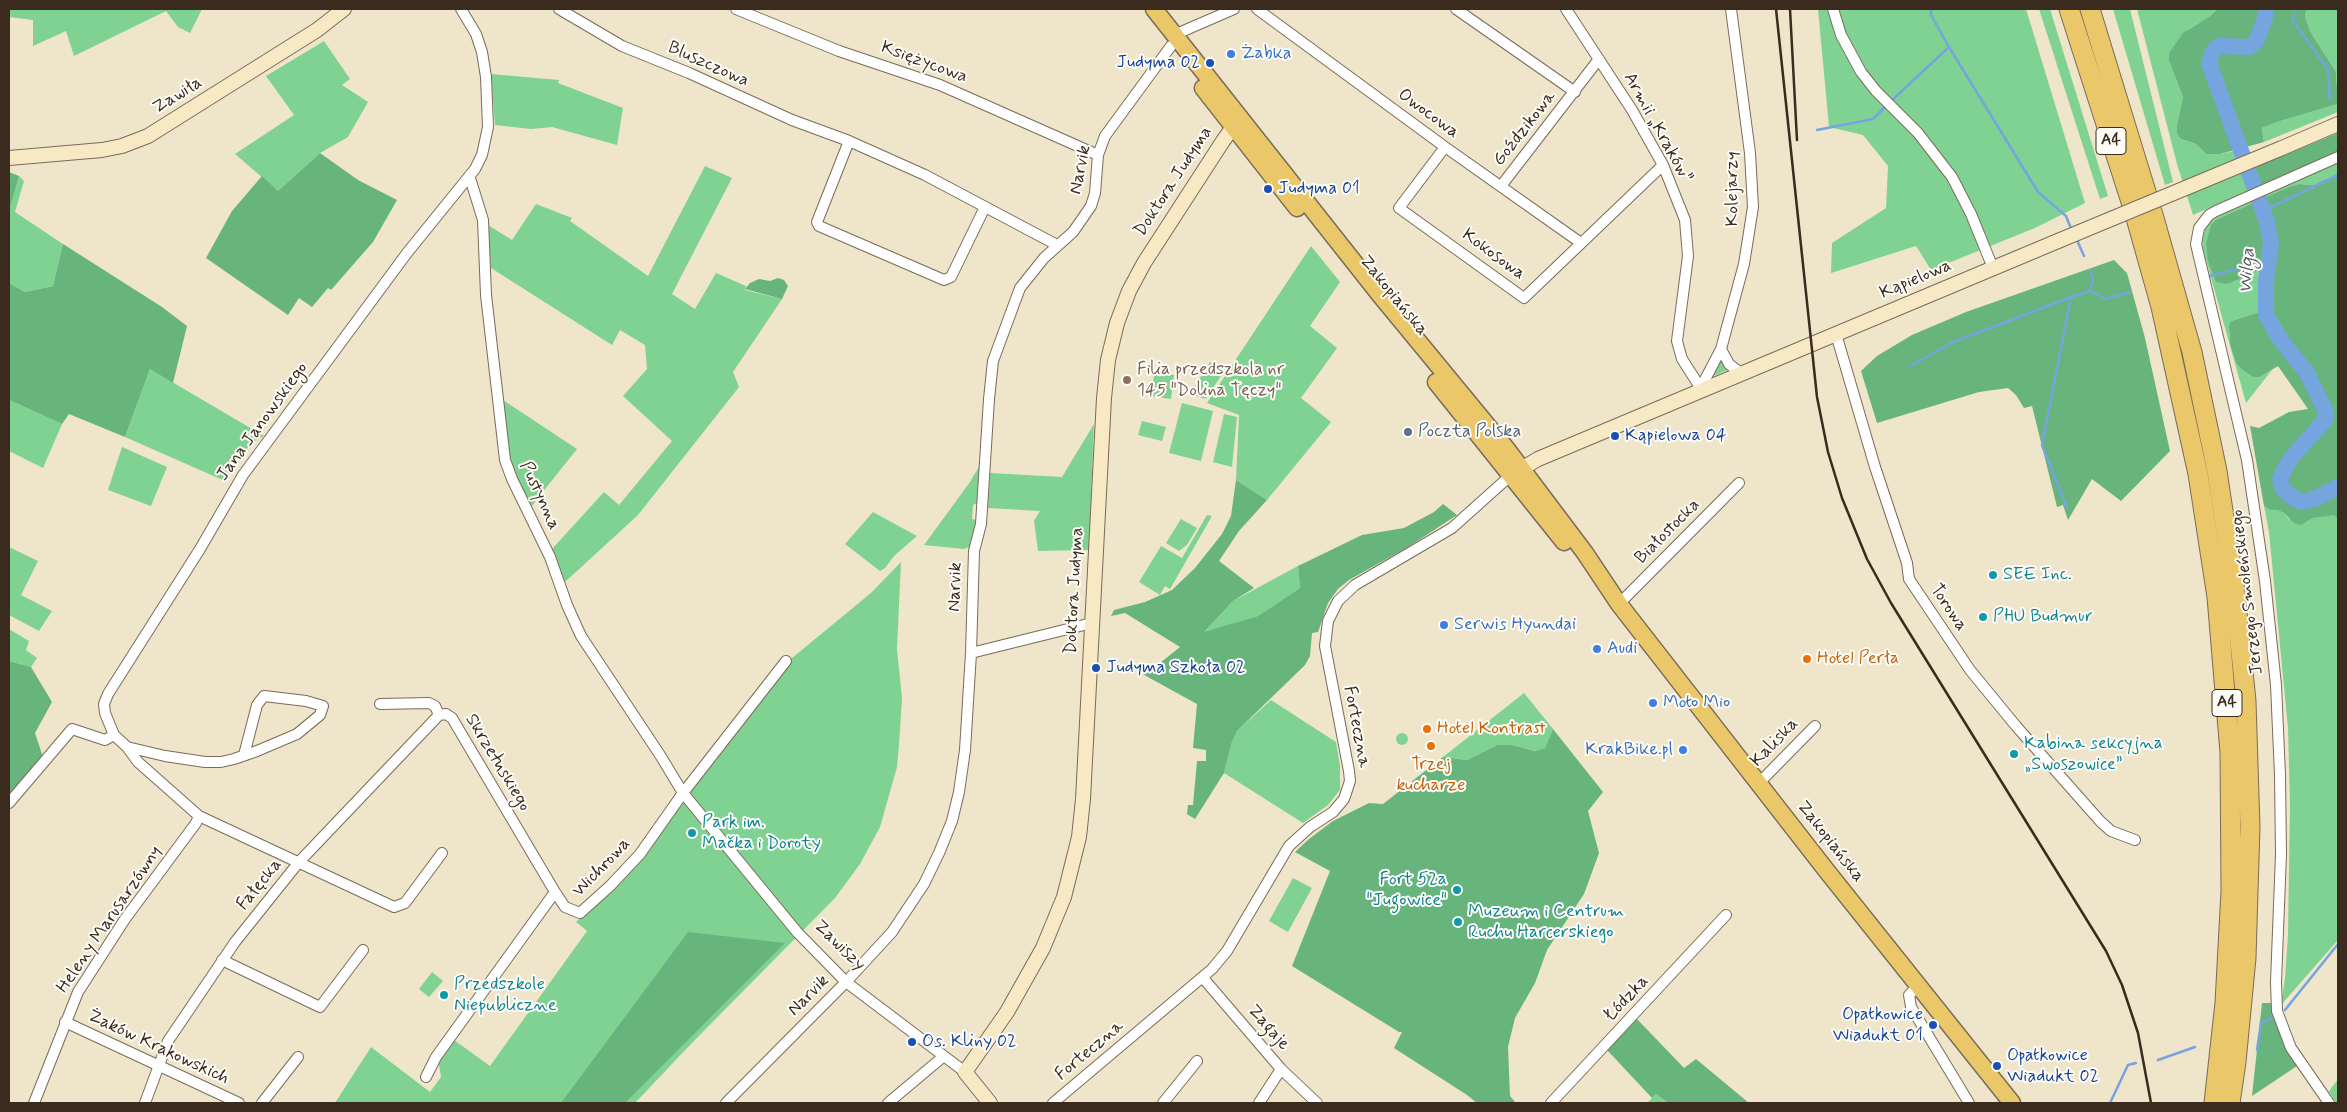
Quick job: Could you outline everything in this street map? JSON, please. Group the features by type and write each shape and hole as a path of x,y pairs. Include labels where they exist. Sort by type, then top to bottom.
{"highway":[{"name":"A4","path":"2069,9 2134,211 2162,307 2198,474 2217,597 2230,752 2232,833 2228,954 2214,1103"},
{"name":"A4","path":"2090,9 2182,313 2204,404 2226,525 2246,701 2250,792 2246,958 2230,1103"},
{"path":"2236,1062 2239,1103"}],"main road":[{"name":"Zakopiańska","path":"1142,9 1172,40 1237,123 1380,296 1515,472 1585,553 1619,604 2012,1103"},
{"name":"Zakopiańska","path":"1154,9 1172,40"}],"street":[{"name":"Zawiła","path":"9,158 102,150 122,146 148,136 317,30 344,9"},
{"name":"Jana Janowskiego","path":"114,735 105,713 104,704 108,694 182,579 243,475 407,253 470,178 482,155 486,138 488,108 482,52 476,34 461,9"},
{"name":"Bluszczowa","path":"559,9 622,46 689,73 792,120 849,141 924,175 1057,245"},
{"name":"Księżycowa","path":"736,9 839,51 940,85 1098,155"},
{"path":"1172,40 1234,9"},
{"name":"Owocowa","path":"1257,9 1445,147 1581,243"},
{"name":"Goździkowa","path":"1456,9 1575,92"},
{"name":"Armii „Kraków”","path":"1566,9 1632,110 1663,165 1685,220 1688,256 1677,341 1682,359 1699,389"},
{"name":"Kolejarzy","path":"1699,389 1721,349 1744,264 1753,207 1750,153 1731,9"},
{"path":"1833,9 1841,35 1849,52 1868,82 1918,133 1952,178 1971,214 1993,268"},
{"name":"Narvik","path":"726,1103 846,982 892,932 909,909 939,853 952,821 959,792 965,750 971,653 974,551 981,524 993,361 1020,288 1030,274 1057,245 1073,232 1091,206 1095,193 1098,155 1105,136 1172,40"},
{"name":"Goździkowa","path":"1502,186 1599,59"},
{"name":"Doktora Judyma","path":"965,1072 1028,979 1055,920 1072,871 1079,837 1083,799 1104,398 1108,360 1116,323 1129,291 1144,263 1237,123"},
{"name":"Kąpielowa","path":"1515,472 1538,459 1699,389 1742,374 2338,124"},
{"path":"849,141 819,216 817,222 819,226 944,280 951,277 985,207"},
{"name":"Kokosowa","path":"1445,147 1399,208 1524,298 1663,165"},
{"name":"Jerzego Smoleńskiego","path":"2330,1103 2291,1048 2277,1011 2276,982 2281,854 2280,775 2272,647 2257,521 2247,460 2196,244 2199,228 2208,216 2338,157"},
{"name":"Pustynna","path":"470,178 483,220 486,295 505,460 512,479 550,557 566,605 581,636 683,793"},
{"name":"Torowa","path":"1836,334 1872,458 1907,563 1909,579 1970,670 2042,756 2111,831 2135,840"},
{"path":"1721,349 1729,364 1742,374"},
{"name":"Forteczna","path":"1053,1103 1203,978 1227,951 1289,846 1305,831 1333,812 1348,791 1349,771 1325,646 1325,632 1332,610 1346,592 1356,585 1452,528 1515,472"},
{"name":"Białostocka","path":"1619,604 1739,483"},
{"path":"971,653 1092,623"},
{"name":"Wichrowa","path":"426,1076 436,1057 555,892 565,907 571,911 580,913 587,909 640,854 683,793 786,661"},
{"path":"127,747 165,756 205,762 221,762 244,755 297,734 320,715 323,706 264,696 257,705 244,755"},
{"name":"Skrzetuskiego","path":"380,704 429,703 434,706 439,715 446,714 453,719 555,892"},
{"name":"Fałęcka","path":"144,1103 158,1065 172,1036 222,960 299,862 439,715"},
{"name":"Kaliska","path":"1759,783 1815,726"},
{"path":"9,803 72,730 105,740 114,735 127,747 138,762 199,816 394,906 405,903 442,853"},
{"name":"Zawiszy","path":"683,793 797,932 846,982 965,1072 990,1103"},
{"name":"Heleny Marusarzówny","path":"34,1103 64,1022 78,992 199,816"},
{"name":"Łódzka","path":"1551,1103 1726,915"},
{"path":"222,960 320,1007 363,950"},
{"name":"Zagaje","path":"1203,978 1282,1069 1259,1103"},
{"path":"1918,986 1909,994 1911,1007 1968,1102"},
{"name":"Żaków Krakowskich","path":"64,1022 238,1103"},
{"path":"888,1103 944,1056"},
{"path":"262,1103 298,1057"},
{"path":"1163,1103 1197,1061"},
{"path":"1282,1069 1317,1103"}],"green space":[{"path":"9,9 202,9 190,33 178,27 166,11 74,56 66,31 33,46 33,20 9,17"},
{"path":"1818,9 2026,9 2085,203 2035,228 1931,270 1916,246 1831,273 1832,243 1886,208 1888,166 1863,135 1829,127"},
{"path":"2039,9 2050,9 2108,196 2100,199"},
{"path":"2113,9 2130,9 2173,182 2165,185"},
{"path":"2137,9 2217,9 2210,16 2189,29 2169,53 2169,61 2183,97 2177,125 2181,139 2196,144 2206,154 2220,154 2239,150 2252,189 2193,215 2177,164"},
{"path":"2217,9 2307,9 2305,16 2310,31 2336,72 2338,104 2262,128 2264,142 2220,154 2206,154 2196,144 2181,139 2177,133 2177,125 2183,97 2169,61 2169,53 2183,33 2210,16"},
{"path":"2307,9 2338,9 2338,101 2336,72 2310,31 2305,16"},
{"path":"324,41 350,79 342,85 368,102 348,137 320,153 278,191 235,154 294,115 266,76"},
{"path":"491,74 559,80 558,83 623,108 617,145 552,127 531,129 495,125"},
{"path":"2338,104 2338,112 2264,142 2262,128"},
{"path":"2338,133 2338,152 2252,189 2246,171"},
{"path":"320,153 358,180 397,200 373,242 331,290 328,288 312,307 299,298 288,315 206,258 232,211 262,176 278,191"},
{"path":"2338,162 2338,174 2335,176 2313,185 2299,184 2291,186 2254,204 2233,282 2265,266 2260,312 2231,321 2229,334 2236,363 2241,369 2253,377 2260,377 2272,370 2246,403 2203,249 2202,240 2205,230 2210,222 2217,217"},
{"path":"705,166 732,178 672,294 695,309 716,273 746,286 745,290 782,299 733,372 739,387 638,515 565,582 552,549 604,492 619,505 672,441 623,396 647,369 645,345 620,330 612,345 491,268 488,225 512,240 536,204 572,218 570,221 648,276"},
{"path":"9,172 19,176 9,212"},
{"path":"2338,174 2338,519 2334,515 2313,518 2301,525 2294,523 2284,513 2270,510 2264,506 2250,426 2259,428 2289,412 2308,409 2278,366 2260,377 2253,377 2236,363 2230,343 2229,327 2231,321 2260,312 2265,267 2233,282 2226,284 2216,282 2208,261 2206,243 2211,225 2216,220 2291,186 2299,184 2313,185"},
{"path":"19,176 24,181 15,212 63,244 53,286 25,292 9,283 9,212"},
{"path":"63,244 162,307 187,326 173,383 150,369 125,437 69,414 62,424 9,400 9,283 25,292 53,286"},
{"path":"1311,246 1340,282 1310,326 1337,348 1301,398 1331,422 1267,500 1236,480 1239,415 1207,403"},
{"path":"2114,260 2127,273 2145,338 2170,451 2121,501 2092,479 2068,520 2063,505 2057,507 2032,406 2024,408 2016,395 2008,388 1979,392 1877,423 1861,371 1877,356 1912,335 1966,312"},
{"path":"778,278 784,280 788,286 782,299 745,289 750,283 759,279 770,281"},
{"path":"1721,359 1727,370 1709,378"},
{"path":"1210,362 1224,371 1206,399 1190,394"},
{"path":"150,369 264,436 251,443 225,481 125,437"},
{"path":"1155,372 1174,375 1171,399 1150,396"},
{"path":"9,400 62,424 43,468 9,451"},
{"path":"503,400 577,449 530,508 508,455"},
{"path":"1182,403 1213,411 1201,461 1169,453"},
{"path":"1224,414 1237,417 1232,467 1213,462"},
{"path":"1142,421 1166,427 1162,441 1138,435"},
{"path":"1094,424 1089,550 1038,551 1034,521 1040,511 988,508 990,473 1062,477"},
{"path":"122,447 167,467 151,506 108,490"},
{"path":"984,458 979,502 973,505 972,519 976,520 973,546 964,549 924,545 970,482"},
{"path":"1236,480 1267,500 1239,531 1219,561 1254,588 1233,601 1204,632 1258,616 1300,588 1298,566 1362,535 1404,528 1434,512 1443,504 1457,515 1408,547 1349,580 1338,589 1328,603 1318,632 1312,633 1310,656 1305,665 1237,731 1232,742 1224,773 1195,819 1187,814 1188,805 1193,805 1197,761 1206,761 1206,750 1193,748 1197,704 1135,670 1139,664 1150,671 1180,647 1125,613 1111,616 1114,610 1145,602 1172,590 1195,568 1222,534 1231,516"},
{"path":"2264,506 2270,510 2284,513 2289,519 2307,522 2312,518 2334,514 2338,519 2338,940 2281,1005 2288,935 2290,804 2288,728 2269,532"},
{"path":"873,512 917,536 880,571 845,544"},
{"path":"1207,515 1212,516 1170,589 1165,586 1160,595 1139,582 1161,546 1182,558"},
{"path":"1181,519 1197,528 1187,545 1179,551 1166,543"},
{"path":"9,547 38,561 21,595 52,611 39,631 9,615"},
{"path":"901,562 897,649 902,698 899,745 897,767 880,827 860,864 835,898 635,1103 335,1103 371,1047 430,1092 441,1077 438,1059 454,1040 490,1066 587,931 576,922 628,872 770,682 792,658 871,593"},
{"path":"1298,566 1300,588 1258,616 1203,633 1233,601"},
{"path":"9,629 29,641 26,650 37,658 31,667 9,661"},
{"path":"9,661 31,667 52,702 35,733 43,757 9,794"},
{"path":"1524,693 1553,729 1545,748 1535,751 1512,745 1497,745 1467,760 1443,757"},
{"path":"1271,700 1336,742 1340,766 1340,790 1328,805 1303,823 1224,773 1232,742 1237,731"},
{"path":"1553,729 1603,792 1588,811 1599,853 1584,894 1547,950 1535,983 1515,1018 1508,1047 1510,1096 1516,1103 1477,1103 1394,1048 1402,1032 1399,1032 1292,966 1330,871 1295,852 1333,821 1369,803 1383,804 1443,757 1467,760 1497,745 1512,745 1535,751 1545,748"},
{"path":"1402,733 1408,739 1402,745 1396,739"},
{"path":"1293,878 1312,888 1288,932 1269,921"},
{"path":"688,932 785,943 625,1103 561,1103"},
{"path":"432,972 443,981 429,997 419,989"},
{"path":"2262,1003 2274,1003 2277,1024 2297,1066 2252,1096"},
{"path":"1637,1019 1684,1068 1696,1059 1749,1103 1668,1103 1656,1094 1652,1098 1607,1050"},
{"path":"2338,1079 2338,1103 2336,1103 2329,1091"},
{"path":"1656,1094 1668,1103 1647,1103"}],"waterway":[{"path":"1931,9 1931,15 1949,47 2038,192 2066,216 2072,231"},
{"name":"Wilga","path":"2265,9 2265,18 2257,40 2249,47 2219,46 2213,51 2209,63 2267,222 2271,244 2266,280 2266,315 2280,339 2307,373 2326,412 2325,420 2292,457 2285,468 2280,479 2282,488 2293,498 2303,502 2338,487"},
{"path":"2295,9 2293,21 2328,69 2330,98"},
{"path":"1890,102 1949,47"},
{"path":"1817,130 1873,119 1886,106"},
{"path":"2265,210 2338,175"},
{"path":"2076,238 2084,256"},
{"path":"2206,277 2269,261"},
{"path":"2067,508 2042,445 2071,297 2090,291 2093,280 2090,270"},
{"path":"2090,291 2105,299 2130,292"},
{"path":"1911,366 1951,343 2071,297"},
{"path":"2285,1010 2338,944"},
{"path":"2257,1050 2261,1023 2272,1018"},
{"path":"2158,1060 2195,1047"},
{"path":"2110,1103 2128,1065 2136,1063"}],"railway":[{"path":"1776,9 1817,397 1828,452 1842,498 1867,559 1891,603 2106,951 2122,985 2138,1033 2151,1103"},
{"path":"1790,9 1797,140"}],"place":[{"name":"Żabka","path":"1231,54"},
{"name":"Judyma 02","path":"1210,63"},
{"name":"Judyma 01","path":"1268,189"},
{"name":"Filia przedszkola nr 145 \"Dolina Tęczy\"","path":"1127,380"},
{"name":"Poczta Polska","path":"1408,432"},
{"name":"Kąpielowa 04","path":"1615,436"},
{"name":"SEE Inc.","path":"1993,575"},
{"name":"PHU Budmur","path":"1983,617"},
{"name":"Serwis Hyundai","path":"1444,625"},
{"name":"Audi","path":"1597,649"},
{"name":"Hotel Perła","path":"1807,659"},
{"name":"Judyma Szkoła 02","path":"1096,668"},
{"name":"Moto Mio","path":"1653,703"},
{"name":"Hotel Kontrast","path":"1427,729"},
{"name":"Trzej kucharze","path":"1431,746"},
{"name":"KrakBike.pl","path":"1683,750"},
{"name":"Kabina sekcyjna „Swoszowice”","path":"2014,754"},
{"name":"Park im. Mačka i Doroty","path":"692,833"},
{"name":"Fort 52a \"Jugowice\"","path":"1457,890"},
{"name":"Muzeum i Centrum Ruchu Harcerskiego","path":"1458,922"},
{"name":"Przedszkole Niepubliczne","path":"444,995"},
{"name":"Opatkowice Wiadukt 01","path":"1933,1025"},
{"name":"Os. Kliny 02","path":"912,1042"},
{"name":"Opatkowice Wiadukt 02","path":"1997,1066"}]}
